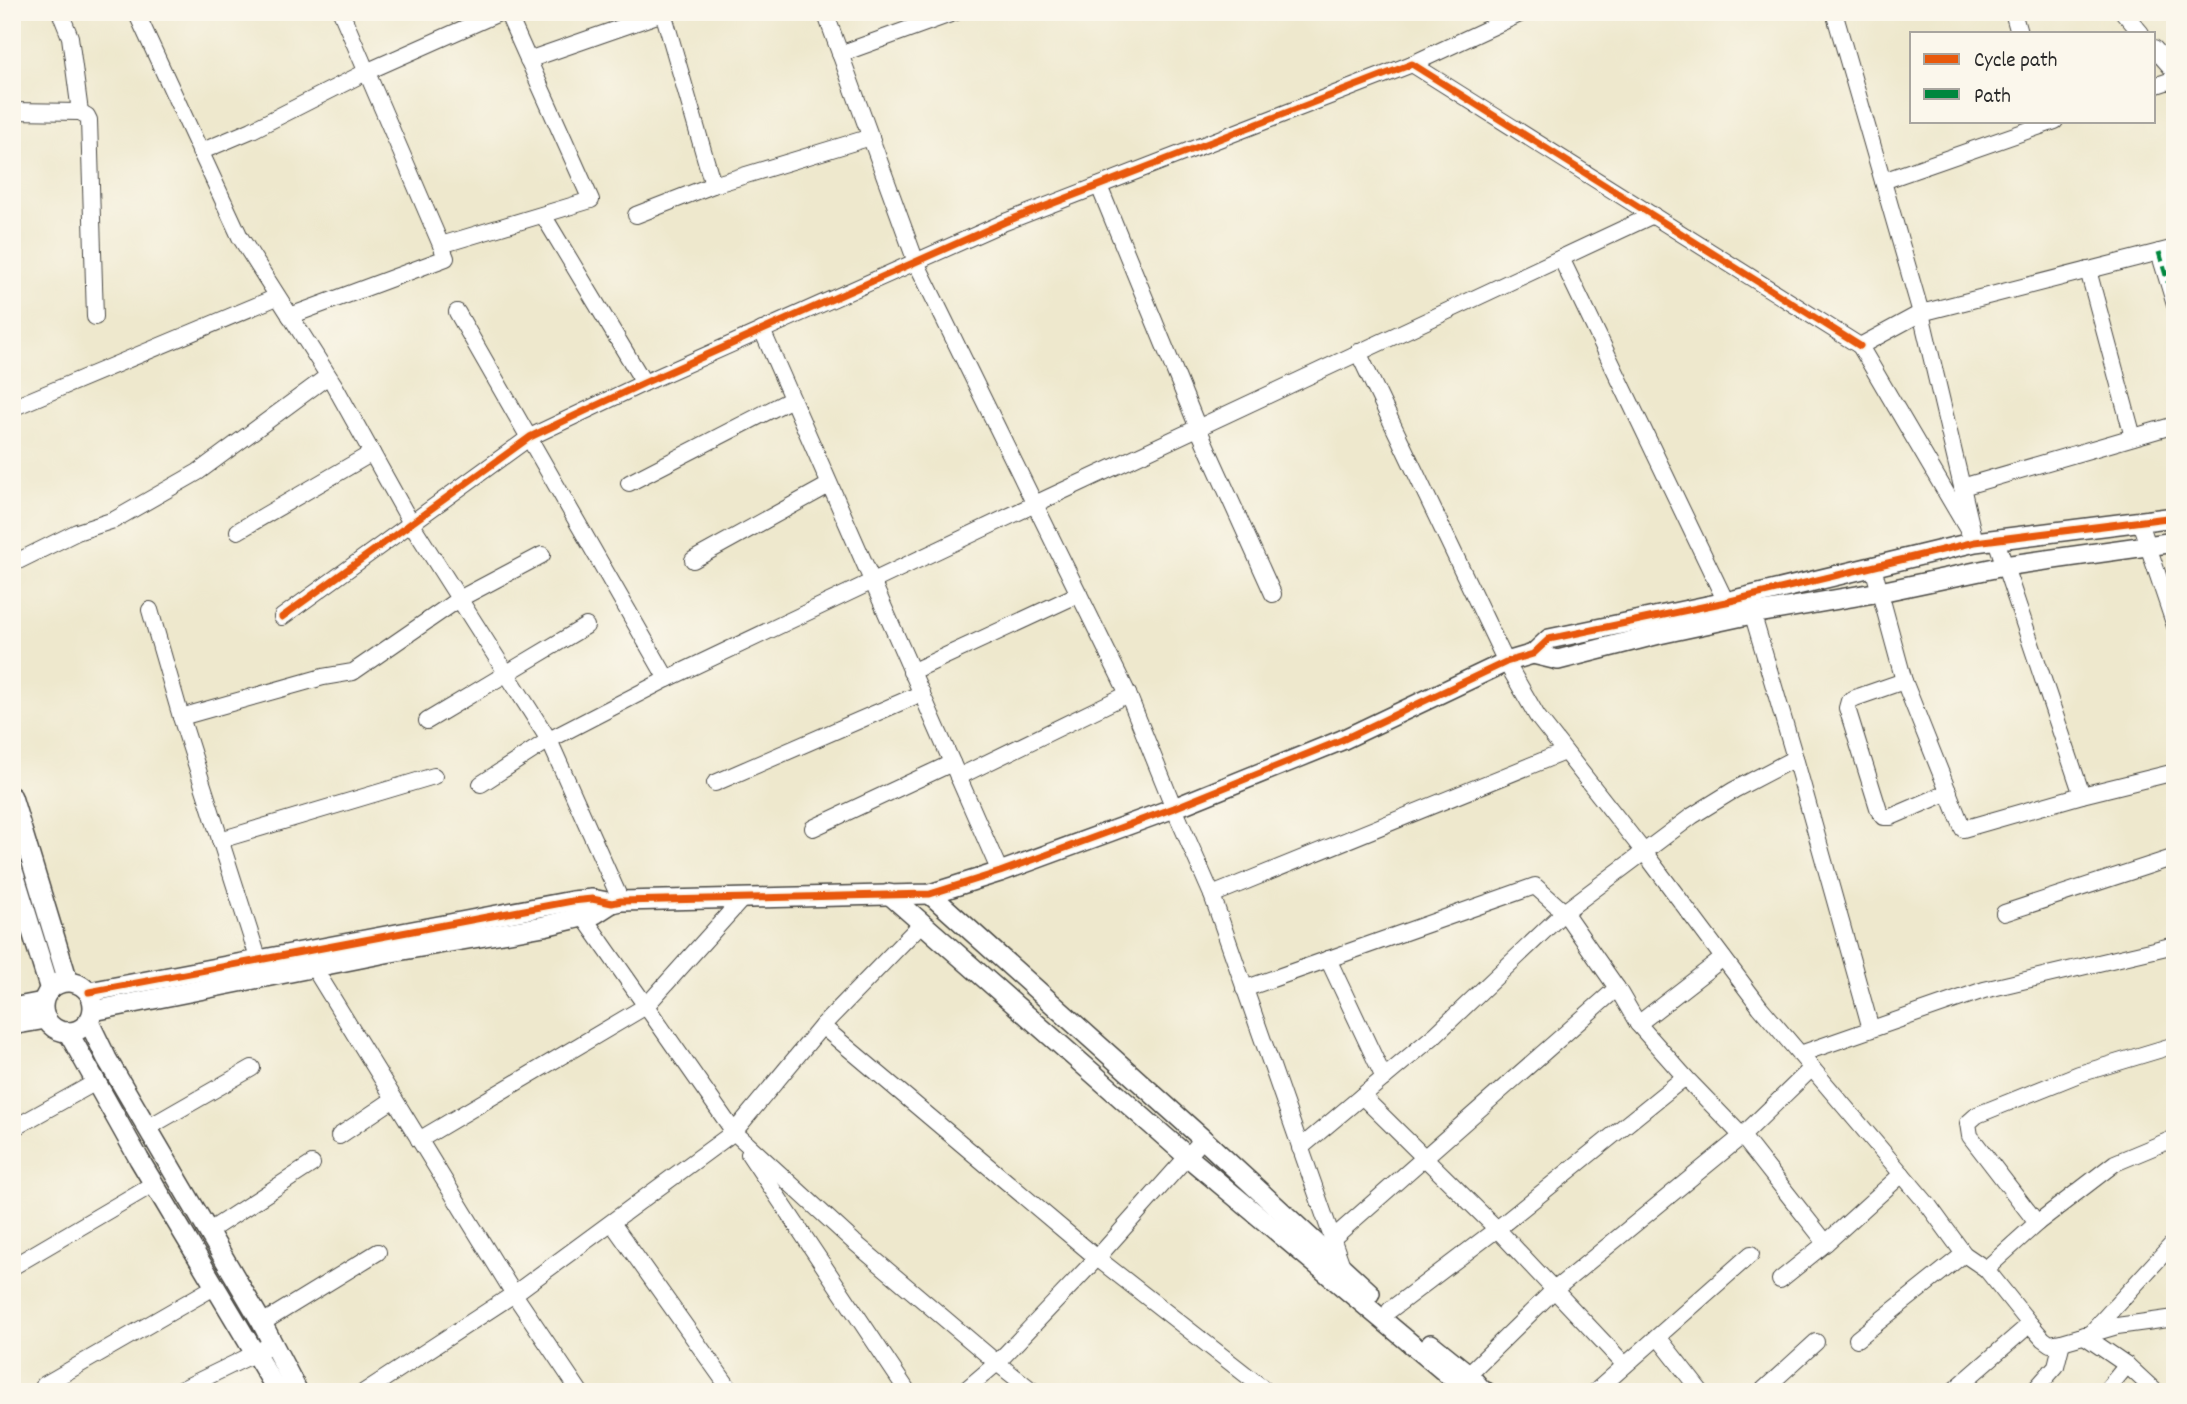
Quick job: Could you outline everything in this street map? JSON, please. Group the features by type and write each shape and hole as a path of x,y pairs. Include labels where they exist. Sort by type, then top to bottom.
{"street":[{"path":"60,12 70,37 80,112"},
{"path":"136,12 240,237 328,376 411,523 549,740 616,902"},
{"path":"290,316 446,258 341,12"},
{"path":"200,152 252,130 366,72 504,12 591,200 441,245"},
{"path":"528,60 663,12 713,185"},
{"path":"825,12 916,262 1128,694 1212,895 1342,1268"},
{"path":"840,54 956,12"},
{"path":"282,617 530,437 644,383 1005,222 1412,64 1524,12"},
{"path":"1834,12 1921,313 1975,542"},
{"path":"2013,12 2020,32"},
{"path":"2127,13 2140,32"},
{"path":"2156,50 2175,72"},
{"path":"1412,64 1860,345 1975,542"},
{"path":"2156,85 2175,79"},
{"path":"12,111 80,112 87,116 91,124 94,317"},
{"path":"1883,181 2049,122"},
{"path":"636,215 713,185 871,137"},
{"path":"1099,186 1198,428 1273,594"},
{"path":"542,215 644,383"},
{"path":"481,784 549,740 667,679 1653,215"},
{"path":"1860,345 1921,313 2167,250 2175,305"},
{"path":"1561,258 1726,601"},
{"path":"2088,270 2133,437"},
{"path":"12,408 277,296"},
{"path":"457,312 667,679"},
{"path":"762,330 1000,872"},
{"path":"1358,352 1506,663 1537,716 1723,958 1800,1054 1929,1206 1964,1254 1986,1269 2030,1324 2050,1343 2117,1326 2175,1318"},
{"path":"12,564 77,532 114,520 198,472 328,376"},
{"path":"629,483 792,399"},
{"path":"1962,487 2175,425"},
{"path":"239,531 372,453"},
{"path":"693,560 829,485"},
{"path":"1533,654 1558,660 1659,634 1873,567 1975,542 2175,517"},
{"path":"2140,522 2175,626"},
{"path":"1996,540 2082,795"},
{"path":"12,867 52,1026 68,1032 76,1031 91,1017 386,953 544,926 592,899 616,902 930,894 1000,872 1174,808 1342,740 1506,663 1533,654 1549,639 1726,601 1750,606 1880,592 2004,566 2175,542"},
{"path":"181,717 323,677 352,672 459,599 542,555"},
{"path":"1873,567 1904,681 1963,829 2175,772"},
{"path":"911,671 1079,594"},
{"path":"1750,606 1871,1029"},
{"path":"150,610 181,717 259,961"},
{"path":"427,722 586,626"},
{"path":"1904,681 1855,698 1849,701 1847,708 1879,811 1884,817 1891,817 1949,792"},
{"path":"715,783 922,693"},
{"path":"813,828 955,770 1128,694"},
{"path":"1212,895 1564,752"},
{"path":"1300,1148 1435,1035 1564,912 1692,816 1795,758"},
{"path":"220,840 434,776"},
{"path":"12,797 68,981"},
{"path":"2004,913 2175,857"},
{"path":"1244,989 1535,886 1564,912 1617,988 1638,1024 1742,1136 1826,1243"},
{"path":"889,894 1188,1157 1458,1382 1484,1391"},
{"path":"930,894 1390,1310 1458,1382"},
{"path":"419,1140 646,1006 743,898"},
{"path":"89,992 259,961 578,909"},
{"path":"578,909 734,1132 908,1392"},
{"path":"373,1389 514,1294 734,1132 822,1026 922,923"},
{"path":"1800,1054 1984,990 2175,945"},
{"path":"1638,1024 1723,958"},
{"path":"1328,959 1384,1078"},
{"path":"314,968 514,1294 580,1392"},
{"path":"12,1025 46,1004 59,983 68,981 83,986 89,992 93,999 91,1017 107,1059 209,1231 299,1392"},
{"path":"1332,1239 1617,988"},
{"path":"12,1008 46,1004"},
{"path":"822,1026 1097,1258 1268,1392"},
{"path":"68,1032 278,1392"},
{"path":"2037,1223 1970,1136 1968,1123 1977,1115 2080,1074 2175,1045"},
{"path":"149,1127 252,1068"},
{"path":"1458,1382 1553,1291 1742,1136 1812,1068"},
{"path":"1390,1310 1497,1229 1685,1077"},
{"path":"12,1129 96,1082"},
{"path":"1362,1097 1497,1229 1625,1365"},
{"path":"339,1136 394,1099"},
{"path":"734,1132 854,1242 1034,1392"},
{"path":"1986,1269 2037,1223 2115,1163 2175,1138"},
{"path":"964,1392 997,1363 1097,1258 1203,1139"},
{"path":"209,1231 312,1164"},
{"path":"1780,1280 1826,1243 1902,1174"},
{"path":"12,1267 155,1183"},
{"path":"612,1223 732,1392"},
{"path":"2086,1334 2175,1241"},
{"path":"262,1323 378,1252"},
{"path":"1595,1392 1751,1254"},
{"path":"1857,1339 1964,1254"},
{"path":"44,1385 216,1286"},
{"path":"1952,1392 2030,1324"},
{"path":"2086,1334 2127,1365 2156,1392"},
{"path":"1658,1336 1701,1392"},
{"path":"1760,1392 1815,1342"},
{"path":"2033,1392 2056,1366 2062,1342"},
{"path":"176,1392 273,1343"},
{"path":"2105,1392 2127,1365"}],"marked path":[{"path":"2159,252 2175,305"}],"cycle path":[{"path":"282,617 530,437 644,383 1005,222 1412,64 1860,346"},
{"path":"89,992 572,901 592,899 612,903 930,894 1000,872 1174,808 1342,740 1506,662 1533,654 1549,639 1726,602 1975,542 2175,517"}]}
